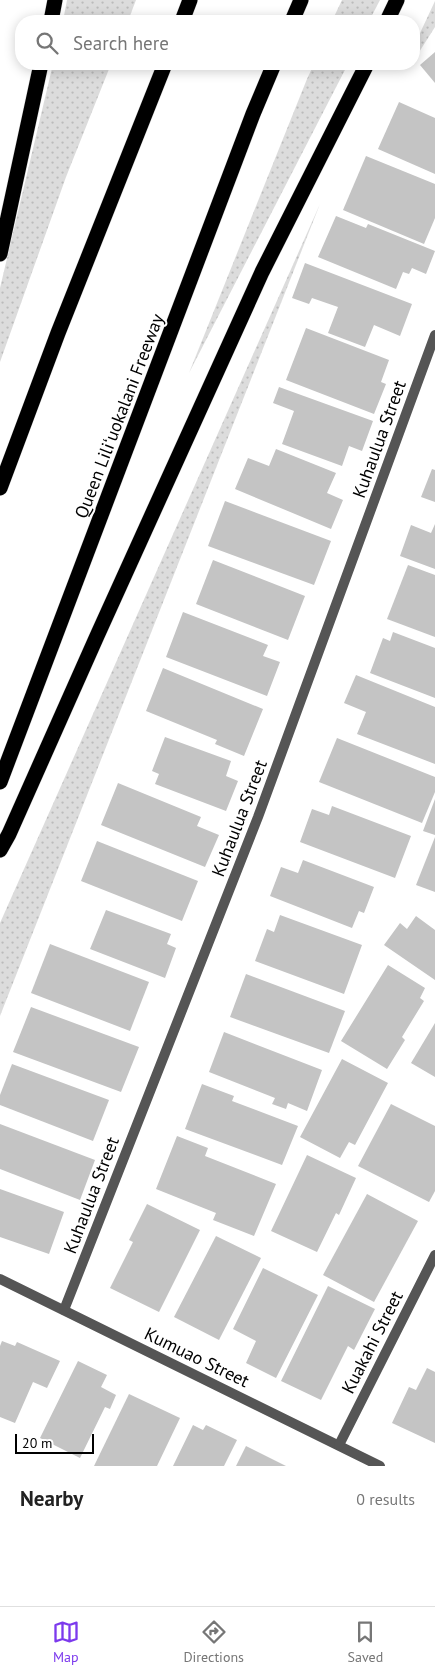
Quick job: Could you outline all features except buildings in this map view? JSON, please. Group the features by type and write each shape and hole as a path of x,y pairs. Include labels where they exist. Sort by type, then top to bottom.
{"highway":[{"path":"52,15 55,0"},
{"path":"184,15 190,0"},
{"path":"295,15 301,0"},
{"path":"390,15 397,0"},
{"path":"0,254 40,70"},
{"path":"0,488 58,333 163,70"},
{"name":"Queen Liliʻuokalani Freeway","path":"0,782 253,114 271,70"},
{"path":"0,850 9,834 262,272 364,70"}],"street":[{"name":"Kuhaulua Street","path":"64,1310 258,817 435,335"},
{"name":"Kuakahi Street","path":"339,1445 435,1255"},
{"name":"Kumuao Street","path":"0,1279 380,1466"}],"shaded area":[{"path":"67,0 136,0 130,15 64,15"},
{"path":"342,0 380,0 372,15 335,15"},
{"path":"435,1 435,27 420,51 420,33"},
{"path":"52,70 109,70 66,177 0,362 0,288"},
{"path":"311,70 345,70 189,373"},
{"path":"320,204 0,1016 0,923"}]}
